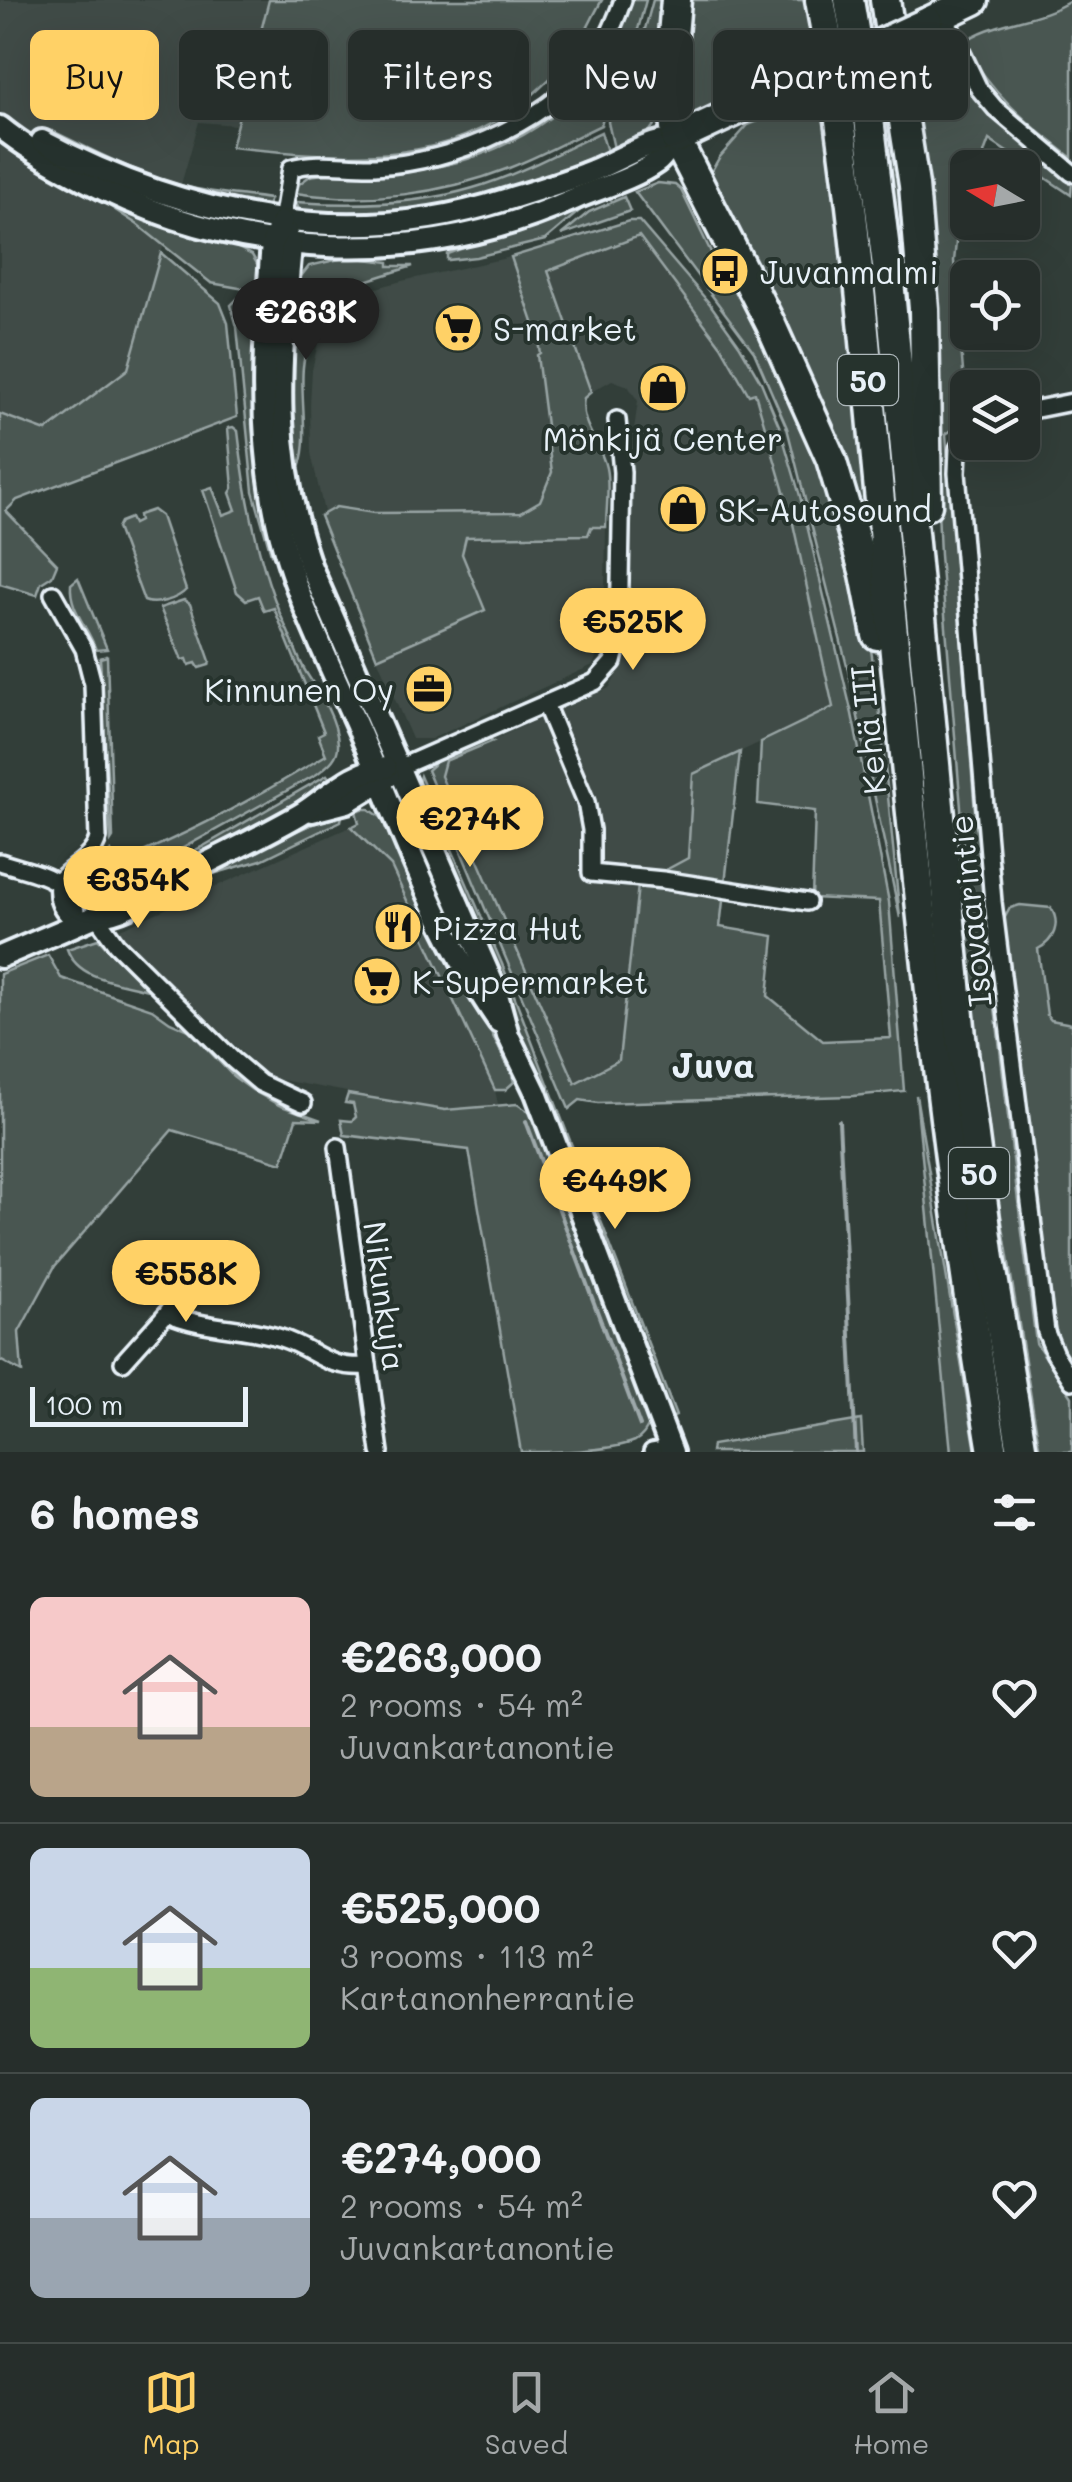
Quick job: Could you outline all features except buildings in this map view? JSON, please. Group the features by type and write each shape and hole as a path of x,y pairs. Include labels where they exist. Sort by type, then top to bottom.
{"highway":[{"path":"676,0 670,84 676,139 771,325 831,458 864,574 883,672 900,712"},
{"name":"Kehä III","path":"820,0 852,216 900,712 960,1250 993,1452"},
{"name":"Kehä III","path":"849,0 869,119 890,290 961,1037 990,1259 1022,1452"},
{"path":"885,0 914,185 924,309 931,580 924,656"},
{"path":"676,139 956,9"}],"main road":[{"path":"0,127 29,134 146,189 222,211 282,221 360,226 434,219 499,202 587,174 656,141 676,139 659,162 545,212 470,234 391,246 282,244 190,224 142,207 22,146 0,127"},
{"path":"282,221 279,402 290,500 310,565 496,991 508,1035"},
{"path":"282,244 262,396 274,504 295,583 432,898 536,1094 665,1451"},
{"path":"0,957 87,920 135,906 154,889 301,814 339,786 398,768"}],"street":[{"path":"282,221 290,168 304,164 374,166 415,162 478,144 525,119 567,88 600,52 623,0"},
{"path":"956,9 979,90 1072,172"},
{"path":"1040,408 1072,402"},
{"path":"398,768 595,682 612,662 617,648 622,472 617,420"},
{"name":"Isovaarintie","path":"957,460 993,902 1046,1332 1072,1380"},
{"path":"53,594 84,649 93,684 98,838 90,855 71,866 58,882"},
{"path":"545,704 586,802 591,830 591,873 807,902"},
{"path":"0,862 58,882 70,892 87,920 233,1060 260,1083 303,1102"},
{"name":"Nikunkuja","path":"338,1147 380,1452"},
{"path":"124,1362 208,1257"},
{"path":"167,1313 186,1322 284,1339 331,1364 368,1366"}],"shaded area":[{"path":"0,0 269,0 261,30 179,30 179,120 236,120 235,125 199,122 128,369 46,431 0,414"},
{"path":"269,0 602,0 586,30 549,30 549,79 529,97 529,30 348,30 348,120 496,120 434,146 395,153 314,154 231,147 238,120 328,120 328,30 261,30"},
{"path":"629,0 646,0 638,30 616,30"},
{"path":"653,0 668,0 666,30 645,30"},
{"path":"681,0 808,0 813,30 713,30 713,106 696,113 693,30 680,30"},
{"path":"860,0 875,0 879,30 864,30"},
{"path":"1072,0 1072,158 1011,106 968,51 968,40 974,36"},
{"path":"968,84 993,116 1038,150 1004,150 989,140 985,150 950,150 950,240 956,240 954,260 950,260 950,350 961,350 963,370 950,370 950,431 946,434 974,800 1018,1201 1036,1343 1072,1397 1072,1452 1040,1452 989,1142 965,928 963,832 940,555 912,120 968,120"},
{"path":"549,118 602,120 601,125 521,163 458,184 377,197 296,193 299,184 310,176 430,168 485,153"},
{"path":"657,120 637,141 615,153 608,122"},
{"path":"761,120 830,120 873,568 706,181 719,158 748,125"},
{"path":"875,120 893,120 911,246 917,459"},
{"path":"48,131 174,183 270,199 267,206 259,209 188,196 44,136"},
{"path":"601,132 608,155 584,168 550,175 438,214 301,216 296,202 386,203 452,194 506,177"},
{"path":"1040,152 1072,183 1071,195 1040,174"},
{"path":"658,183 675,185 681,190 721,273 755,314 824,470 867,624 878,695 900,918 849,674 787,428 754,352 635,192"},
{"path":"76,184 189,236 236,247 252,255 259,267 262,292 211,283 138,225"},
{"path":"624,197 630,211 561,235 589,212"},
{"path":"591,201 545,240 447,260 447,254"},
{"path":"639,221 710,304 761,382 780,428 852,714 889,902 904,1091 853,1096 598,1103 580,1100 569,1109 427,770 443,756 486,737 493,741 445,761 441,776 575,1083 619,1060 638,885 688,858 693,774 740,752 720,927 774,936 768,996 823,1041 891,1038 879,901 812,898 815,811 758,804 761,742 833,707 792,519 755,393 749,395 721,346 639,236 548,271 591,392 584,398 583,408 606,468 606,527 591,527 588,535 466,537 462,554 485,610 377,658 320,516 336,507 374,513 521,512 540,501 552,472 537,355 540,353 511,257"},
{"path":"638,236 721,346 749,394 755,392 792,519 833,708 693,774 688,858 638,886 619,1060 575,1083 441,776 445,761 609,688 631,651 628,472 638,401 628,386 612,380 591,392 548,270"},
{"path":"161,253 220,303 228,323 237,417 17,500 6,511 57,564 52,576 41,583 37,595 0,584 0,414 46,431 128,369"},
{"path":"348,257 389,262 389,266 413,266 318,296 298,294 299,279 309,266"},
{"path":"511,257 540,354 537,355 552,472 540,501 521,512 374,513 336,507 324,512 311,453 310,405 312,370 326,307 336,299 402,281"},
{"path":"238,298 261,300 252,424 260,488 277,551 271,554 253,491 237,327 231,305"},
{"path":"302,304 313,310 303,367 304,443 300,464 290,431 288,384 293,338"},
{"path":"228,428 238,431 249,505 268,579 301,663 331,716 337,753 317,774 172,854 84,890 79,884 82,874 111,851 116,863 169,840 326,755 318,735 324,732 274,608 264,611 258,596 246,600 237,592 203,490 212,487 223,515 236,510 230,493 233,488"},
{"path":"153,510 161,516 186,590 172,599 154,603 144,601 117,528 120,522 130,518 133,524 139,521 138,515"},
{"path":"590,526 606,527 604,639 593,665 431,739 412,739 377,658 385,654 466,537 588,535"},
{"path":"78,578 107,649 96,650 76,610 71,584"},
{"path":"184,600 190,604 209,665 199,668 196,663 189,665 187,659 182,660 160,608"},
{"path":"107,656 113,838 111,841 100,658"},
{"path":"327,775 333,783 206,853 124,891 123,883 202,847"},
{"path":"420,776 502,964 676,1416 668,1419 545,1096 417,787"},
{"path":"369,809 388,822 512,1075 514,1082 505,1090 495,1090 391,866 351,827 359,823 356,811"},
{"path":"343,811 341,821 261,860 213,874 243,854"},
{"path":"350,827 391,866 456,1001 498,1104 446,1110 270,1078 158,975 118,930"},
{"path":"1010,908 1051,908 1054,914 1054,931 1038,949 1047,1015 1051,1020 1072,1024 1072,1365 1062,1352 1055,1327 1003,934"},
{"path":"98,939 148,990 101,978 72,959 67,949"},
{"path":"48,955 61,978 152,1009 189,1030 252,1090 321,1120 296,1119 282,1163 172,1130 55,1266 19,1332 22,1372 0,1360 0,974"},
{"path":"348,1094 445,1110 517,1104 529,1112 558,1176 650,1423 640,1437 624,1445 595,1449 521,1452 469,1150 344,1135 341,1120 352,1121 356,1117 353,1104 345,1103"},
{"path":"916,1095 976,1452 951,1452"},
{"path":"861,1420 863,1452 711,1452 712,1445"}],"waterway":[{"path":"1040,400 1072,394"},
{"path":"526,1121 640,1426"},
{"path":"839,1121 856,1452"}],"place":[{"name":"Juvanmalmi","path":"725,271"},
{"name":"S-market","path":"458,328"},
{"name":"Mönkijä Center","path":"663,388"},
{"name":"SK-Autosound","path":"683,509"},
{"name":"Kinnunen Oy","path":"429,689"},
{"name":"Pizza Hut","path":"398,927"},
{"name":"K-Supermarket","path":"377,981"}],"district":[{"name":"Juva","path":"713,1064"}]}
